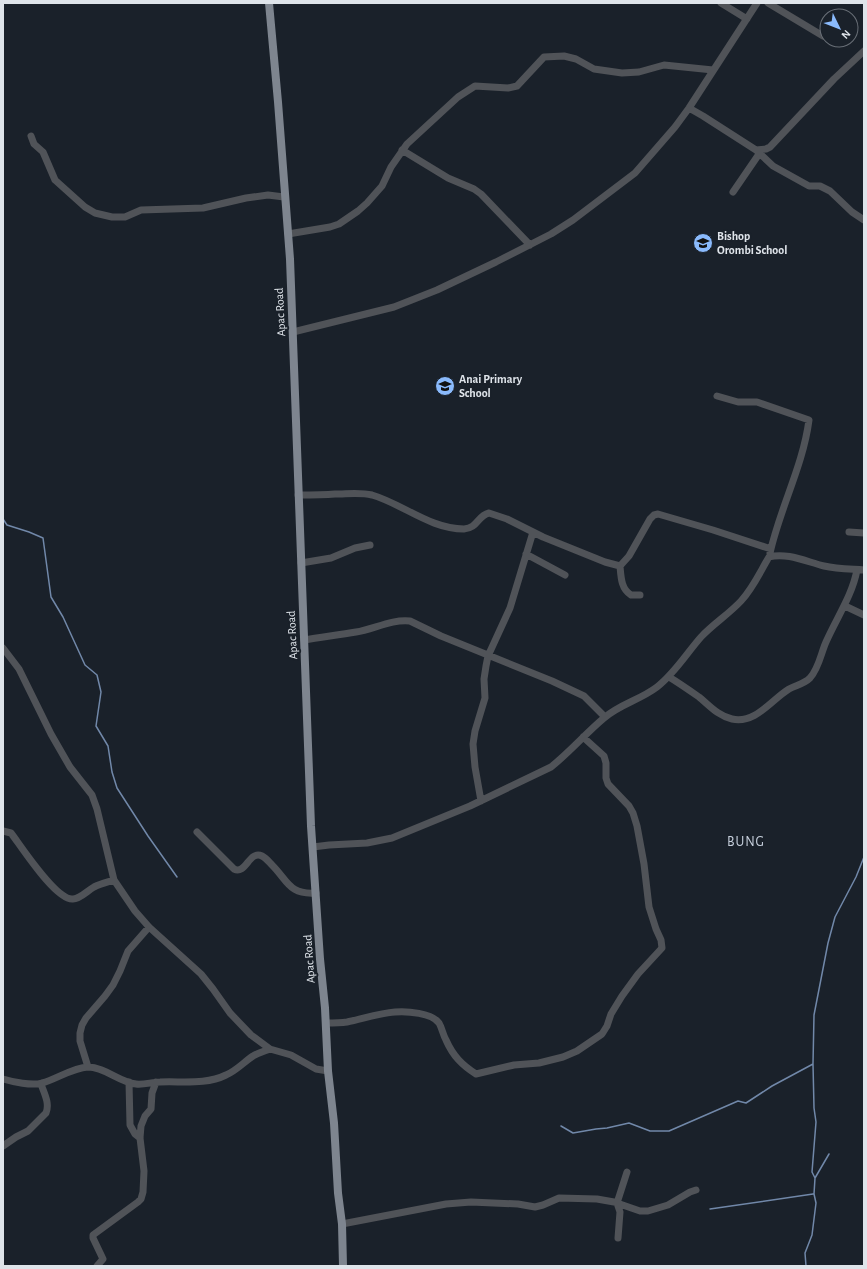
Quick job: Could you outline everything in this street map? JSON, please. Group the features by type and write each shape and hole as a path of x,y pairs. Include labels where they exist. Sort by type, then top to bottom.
{"main road":[{"name":"Apac Road","path":"269,3 288,234 313,847 320,959 326,1023 328,1071 334,1123 338,1193 342,1224 343,1266"}],"street":[{"path":"722,3 747,19"},
{"path":"293,332 394,307 474,274 551,234 573,220 635,173 689,108 757,3"},
{"path":"768,3 819,34"},
{"path":"733,192 758,152 770,147 834,79 864,51"},
{"path":"288,234 330,227 339,224 358,211 382,186 391,167 402,150 458,97 475,86 508,88 517,86 546,56 564,56 576,59 594,69 622,73 638,72 664,65 713,70"},
{"path":"689,108 758,152 773,166 805,184 813,187 820,186 830,191 852,212 864,220"},
{"path":"31,136 34,144 43,152 55,180 85,207 95,213 112,217 125,216 141,210 203,208 253,197 284,197"},
{"path":"402,150 448,178 474,189 481,194 530,245"},
{"path":"313,847 374,842 392,838 481,801 551,767 562,759 605,717 624,704 645,695 669,677 705,633 740,601 751,588 769,557 810,420 757,402 738,402 717,396"},
{"path":"298,495 358,493 372,495 426,520 444,526 465,529 472,527 481,517 489,513 507,519 533,532 605,562 620,566"},
{"path":"640,595 631,595 625,589 622,584 620,566 631,552 650,519 654,515 658,514 771,549"},
{"path":"481,801 475,768 473,744 475,731 485,698 484,679 488,656 510,608 533,532"},
{"path":"849,532 864,533"},
{"path":"301,563 331,558 355,548 370,545"},
{"path":"526,554 565,575"},
{"path":"669,677 718,713 739,720 755,714 771,704 789,689 810,678 816,670 826,640 845,606 861,570 825,566 792,557 769,557"},
{"path":"845,606 864,615"},
{"path":"304,640 357,632 381,625 406,621 417,624 436,634 552,681 584,696 605,717"},
{"path":"3,648 19,669 70,767 92,795 97,809 114,880 131,907 149,927 201,974 234,1018 251,1034 270,1049 291,1055 316,1069 328,1071"},
{"path":"326,1023 346,1022 395,1012 410,1012 431,1017 440,1025 446,1042 456,1058 464,1066 476,1074 514,1065 539,1063 563,1057 577,1051 602,1034 619,1000 638,974 660,951 662,945 653,923 649,907 644,864 633,813 629,806 608,784 604,756 583,737"},
{"path":"3,831 11,833 41,874 57,890 68,898 74,899 94,887 114,880"},
{"path":"197,832 237,871 241,870 253,857 260,855 265,857 290,886 297,891 308,894 316,893"},
{"path":"88,1067 80,1040 82,1025 86,1018 106,996 113,985 128,951 149,927"},
{"path":"3,1079 20,1083 41,1084 70,1072 88,1067 105,1071 129,1082 140,1084 156,1082 193,1082 218,1079 254,1056 270,1049"},
{"path":"129,1082 130,1125 135,1134 140,1138"},
{"path":"97,1266 103,1259 92,1238 93,1235 138,1202 142,1196 144,1171 140,1138 143,1122 151,1108 152,1093 156,1082"},
{"path":"3,1146 28,1130 46,1113 47,1100 41,1084"},
{"path":"618,1238 620,1212 617,1203 627,1172"},
{"path":"342,1224 446,1204 471,1202 534,1206 543,1205 554,1199 563,1198 597,1199 617,1203 640,1211 648,1211 668,1205 696,1190"}],"waterway":[{"path":"3,519 7,525 43,538 51,597 63,617 85,665 97,675 101,692 96,726 108,746 112,772 117,788 177,877"},
{"path":"813,1064 814,1015 828,943 835,917 856,877 864,857"},
{"path":"561,1126 573,1133 629,1123 650,1131 669,1131 738,1101 746,1103 772,1086 813,1064 814,1108 816,1122 812,1172 815,1178"},
{"path":"806,1266 805,1253 812,1235 816,1203 814,1194 815,1178 829,1154"},
{"path":"710,1209 813,1194"}],"place":[{"name":"Bishop Orombi School","path":"703,243"},
{"name":"Anai Primary School","path":"445,386"}],"district":[{"name":"BUNG","path":"746,841"}]}
